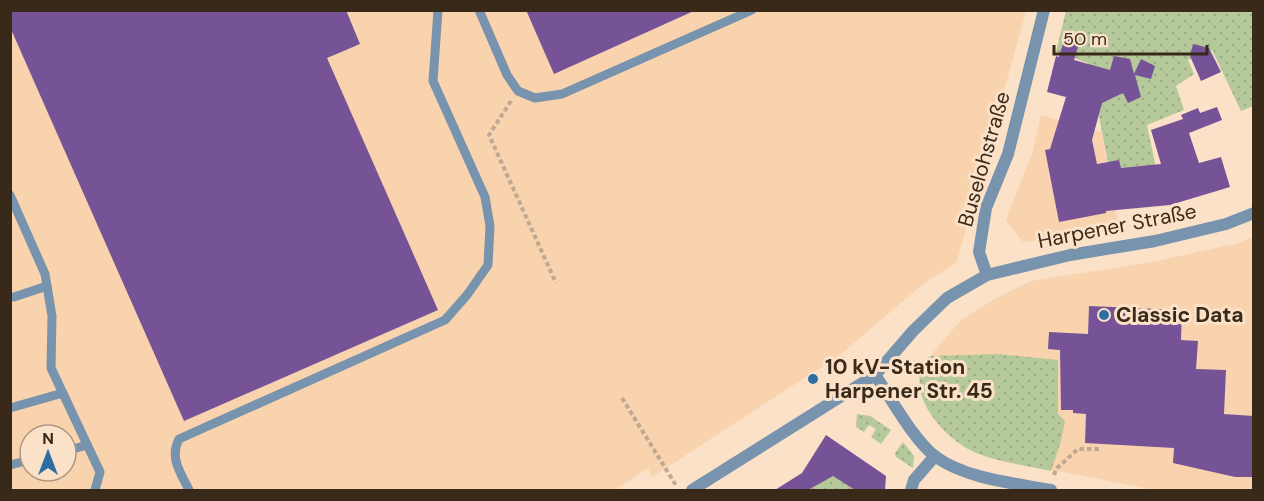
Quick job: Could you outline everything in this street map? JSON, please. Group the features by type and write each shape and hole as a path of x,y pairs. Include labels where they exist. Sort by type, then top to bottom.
{"street":[{"name":"Buselohstraße","path":"987,275 979,252 986,208 1008,154 1044,10"},
{"name":"Harpener Straße","path":"987,275 1060,257 1155,241 1226,224 1254,213"},
{"path":"692,490 875,375 913,331 946,298 987,275"},
{"path":"875,375 921,441 935,456 952,466 982,476 1051,490"},
{"path":"911,490 914,480 935,456"}],"lane":[{"path":"189,490 175,461 174,448 178,439 444,320 467,295 488,265 490,226 485,197 433,81 438,10"},
{"path":"479,10 507,75 518,91 535,98 562,94 752,10"},
{"path":"10,195 45,273 52,316 51,368 100,472 95,490"},
{"path":"14,297 47,286"},
{"path":"10,408 63,393"},
{"path":"78,448 87,445"}],"path":[{"path":"518,91 489,135 556,283"},
{"path":"622,398 679,490"},
{"path":"1051,490 1056,469 1078,449 1099,449"}],"shaded area":[{"path":"10,11 1026,11 957,262 922,285 840,355 652,477 648,468 615,490 11,490"},
{"path":"1041,115 1102,132 1119,230 1023,242 1006,220 1032,154"},
{"path":"1253,237 1253,490 1155,490 992,458 972,451 958,442 936,422 925,404 919,376 925,362 961,320 993,300 1031,281 1152,262 1239,243"}],"green space":[{"path":"1066,11 1253,11 1253,106 1241,111 1212,50 1188,60 1194,74 1176,86 1184,110 1147,125 1157,173 1111,178 1097,106 1078,101 1088,63 1056,52"},
{"path":"998,354 1058,360 1058,414 1065,421 1051,471 1011,463 974,452 949,435 938,424 922,397 920,383 922,369 930,356"},
{"path":"857,414 870,416 891,430 881,444 871,437 876,429 869,425 864,432 856,427"},
{"path":"903,442 914,456 913,468 896,457 895,453"},
{"path":"810,460 855,490 808,490 818,484"}],"building":[{"path":"10,10 346,10 360,44 327,58 438,310 184,421 10,27"},
{"path":"526,10 696,10 554,74"},
{"path":"1065,37 1080,41 1074,60 1110,70 1114,56 1130,59 1134,74 1141,59 1155,66 1151,79 1135,75 1141,97 1128,103 1123,93 1102,103 1092,140 1097,164 1119,160 1121,168 1161,164 1151,130 1183,119 1181,115 1198,108 1200,113 1217,107 1222,120 1189,133 1199,163 1221,157 1230,187 1170,205 1106,211 1106,213 1059,222 1045,150 1050,149 1066,97 1047,92 1056,56 1059,57"},
{"path":"1193,44 1209,48 1221,72 1201,81 1190,56"},
{"path":"1089,306 1182,310 1181,340 1198,341 1196,369 1226,370 1224,414 1254,416 1254,477 1235,477 1173,463 1174,448 1085,443 1086,414 1073,413 1073,410 1061,410 1060,350 1048,349 1049,332 1088,334"},
{"path":"826,435 886,476 885,490 855,490 833,476 808,490 775,490 802,473"}],"place":[{"name":"Classic Data","path":"1104,315"},
{"name":"10 kV-Station Harpener Str. 45","path":"813,379"}]}
